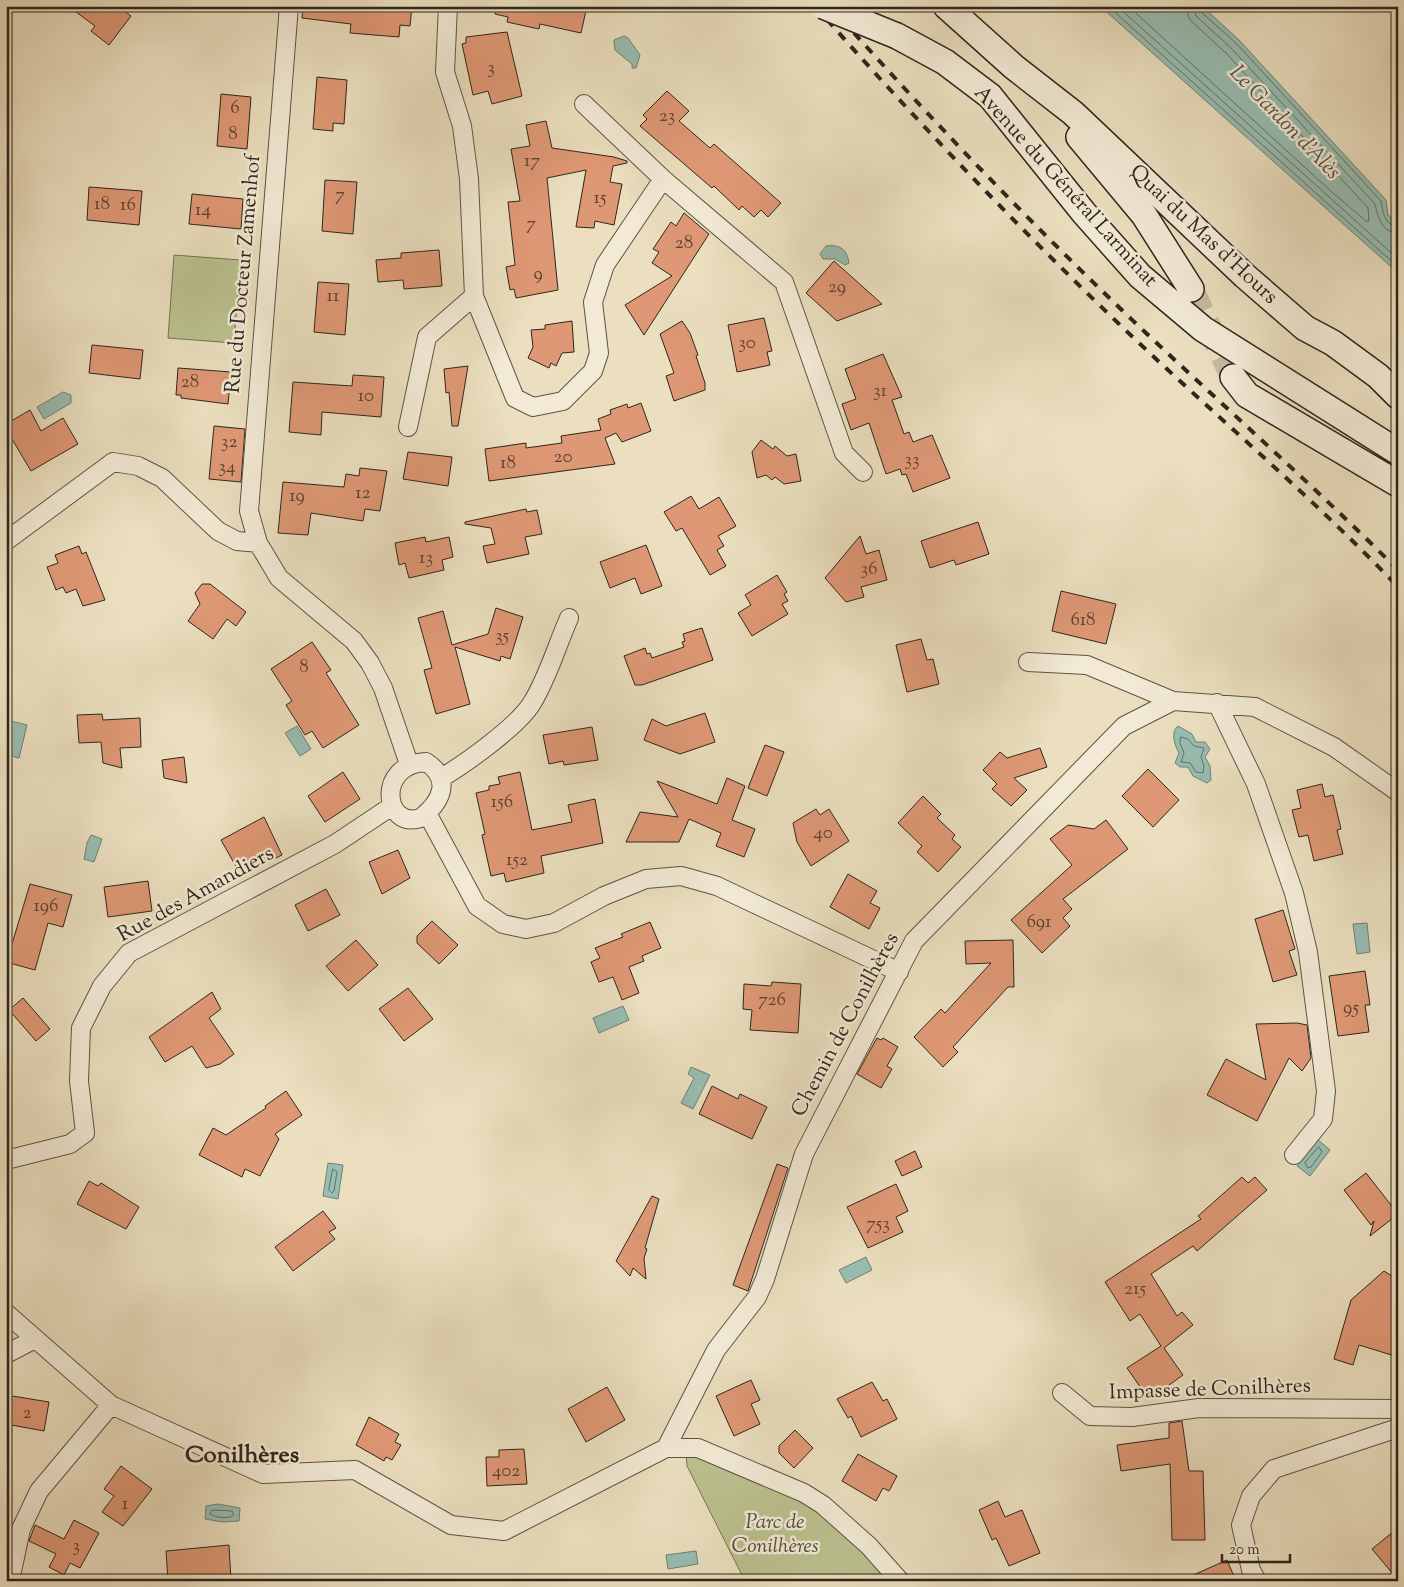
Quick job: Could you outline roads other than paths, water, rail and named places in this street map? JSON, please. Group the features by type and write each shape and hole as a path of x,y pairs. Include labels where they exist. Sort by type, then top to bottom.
{"street":[{"name":"Rue du Docteur Zamenhof","path":"289,6 248,511 258,543 279,578 354,642 370,663 383,688 409,764"},
{"path":"448,6 445,72 462,126 467,161 474,296 515,398 533,407 563,401 593,371 599,353 593,302 605,265 663,179"},
{"name":"Avenue du Général Larminat","path":"823,6 897,36 945,62 990,96 1084,213 1140,276 1204,329 1398,452"},
{"name":"Quai du Mas d'Hours","path":"946,6 1014,67 1074,113 1244,276 1305,328 1332,343 1378,376 1398,396"},
{"name":"Quai du Mas d'Hours","path":"1014,67 1065,121 1144,215 1191,289"},
{"path":"584,104 663,179 784,282 844,453 863,472"},
{"path":"408,427 427,337 474,296"},
{"path":"1332,343 1387,363 1398,371"},
{"path":"1233,377 1247,395 1398,484"},
{"path":"6,541 112,462 138,466 162,478 218,531 237,541 258,543"},
{"path":"440,778 455,770 499,737 532,704 569,618"},
{"name":"Chemin de Conilhères","path":"1028,662 1087,665 1173,701 1255,706 1334,747 1398,792"},
{"name":"Chemin de Conilhères","path":"666,1448 716,1350 757,1297 765,1279 804,1154 914,940 1124,726 1173,701"},
{"path":"1217,703 1256,784 1294,892 1308,952 1326,1091 1323,1119 1294,1155"},
{"path":"426,762 436,768 440,778 440,798 421,818 408,819 399,815 392,806 390,793 392,784 400,771 409,764 426,762"},
{"name":"Rue des Amandiers","path":"6,1160 70,1144 85,1133 79,1082 81,1028 102,986 130,953 335,844 392,806"},
{"path":"427,813 477,906 503,924 526,929 554,923 604,896 646,879 681,876 717,886 899,972"},
{"path":"6,1313 111,1406 263,1474 355,1470 451,1525 504,1531 666,1448 698,1448 804,1493 823,1505 869,1546 900,1581"},
{"path":"6,1354 35,1339"},
{"name":"Impasse de Conilhères","path":"1062,1393 1090,1416 1132,1417 1199,1408 1398,1409"},
{"path":"10,1581 21,1529 39,1490 111,1406"},
{"path":"1257,1581 1252,1570 1241,1526 1251,1496 1274,1469 1398,1428"}],"water":[{"name":"Le Gardon d'Alès","path":"1100,6 1202,6 1239,40 1386,200 1388,215 1398,224 1398,273"},
{"path":"624,36 628,38 640,55 636,68 632,68 632,64 615,50 614,40"},
{"path":"826,246 836,246 845,251 849,263 845,265 835,259 823,259 820,254"},
{"path":"63,392 71,395 71,403 44,419 37,407"},
{"path":"11,721 27,725 19,758 6,755 6,739"},
{"path":"297,726 311,749 300,756 285,733"},
{"path":"1178,726 1192,734 1196,742 1205,742 1210,749 1205,757 1210,766 1211,780 1207,783 1193,776 1188,767 1180,767 1175,763 1179,753 1175,743 1174,732"},
{"path":"91,835 102,839 94,862 84,859 87,843"},
{"path":"1367,923 1370,952 1357,954 1353,924"},
{"path":"623,1006 629,1020 599,1033 593,1018"},
{"path":"691,1067 710,1075 693,1109 681,1103 694,1078 688,1074"},
{"path":"1317,1139 1330,1150 1310,1176 1297,1166"},
{"path":"328,1163 343,1165 338,1199 323,1196"},
{"path":"866,1257 872,1270 846,1283 839,1270"},
{"path":"218,1504 240,1508 239,1521 223,1522 205,1519 206,1506"},
{"path":"696,1551 698,1564 668,1569 666,1555"}],"tunnel":[{"path":"1191,289 1233,377"}],"railway":[{"path":"815,6 933,136 1055,262 1139,343 1335,524 1398,587"},
{"path":"830,6 945,132 1064,254 1398,570"}],"district":[{"name":"Conilhères","path":"242,1456"}],"park label":[{"name":"Parc de Conilhères","path":"775,1535"}]}
